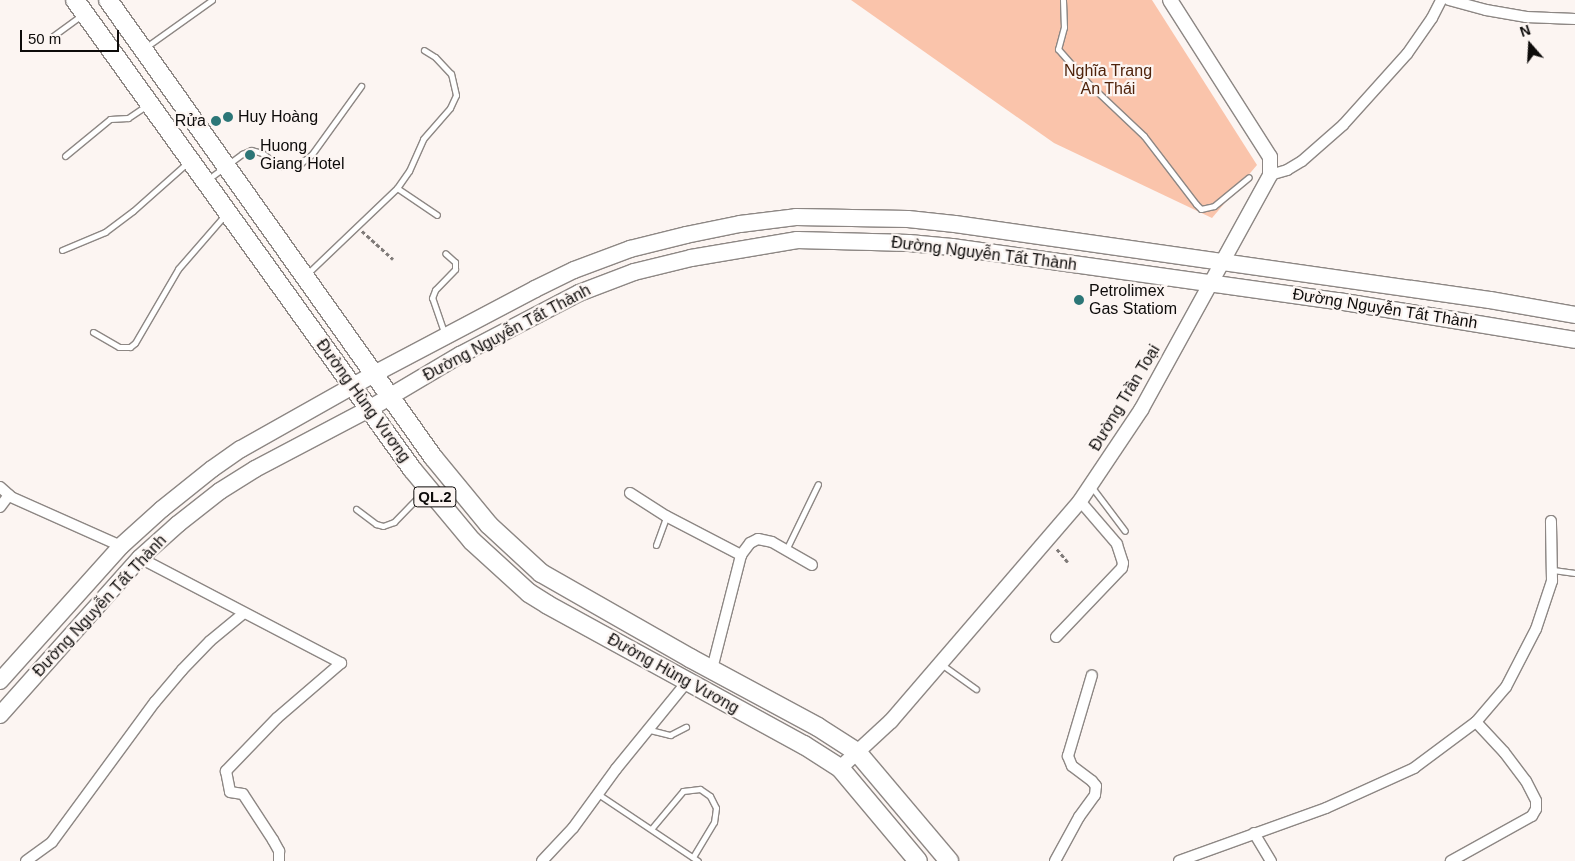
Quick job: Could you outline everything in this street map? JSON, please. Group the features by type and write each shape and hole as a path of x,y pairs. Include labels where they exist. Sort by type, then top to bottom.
{"highway":[{"name":"Đường Hùng Vương","path":"108,0 433,457 489,525 542,574 818,727 857,752 949,861"},
{"name":"Đường Hùng Vương","path":"80,7 148,105 228,212 368,409 427,488 472,541 529,593 804,745 840,768 918,861"}],"main road":[{"name":"Đường Nguyễn Tất Thành","path":"0,681 121,546 212,469 241,449 445,335 574,270 630,249 740,224 796,217 908,219 1490,300 1575,315"},
{"name":"Đường Nguyễn Tất Thành","path":"0,715 145,554 220,491 255,469 578,293 634,272 691,258 797,240 909,243 952,247 1338,301 1575,340"},
{"path":"1080,265 1084,242"},
{"path":"26,653 42,668"}],"street":[{"path":"1170,0 1270,157 1270,175 1288,170 1302,161 1349,119 1407,54 1432,18 1441,0"},
{"path":"1449,0 1486,10 1526,16 1575,19"},
{"name":"Đường Trần Toại","path":"840,768 891,720 1080,501 1141,410 1191,321 1209,283 1270,175"},
{"path":"0,487 9,495 72,526 121,546"},
{"path":"630,492 666,516 742,555"},
{"path":"0,507 9,495"},
{"path":"1056,637 1122,568 1123,564 1116,544 1080,501"},
{"path":"1179,861 1254,832 1326,808 1414,768 1476,722 1506,686 1536,629 1552,581 1551,522"},
{"path":"712,669 742,555 750,543 758,539 772,542 812,565"},
{"path":"145,554 244,613 341,663 277,718 226,771 230,792 243,794 279,851 279,861"},
{"path":"26,861 52,842 182,670 210,640 244,613"},
{"path":"1055,861 1079,817 1095,794 1096,786 1072,766 1068,756 1092,675"},
{"path":"542,861 573,828 687,682"},
{"path":"1451,861 1532,816 1536,809 1536,801 1526,782 1504,752 1476,722"},
{"path":"1254,832 1271,861"}],"lane":[{"path":"143,49 212,0"},
{"path":"1063,0 1065,15 1058,50 1088,83 1144,136 1201,209 1214,206 1249,177"},
{"path":"53,36 80,7"},
{"path":"304,276 358,227 397,188 409,171 423,139 450,108 456,94 451,74 436,57 424,50"},
{"path":"205,182 251,150 262,153 279,166 290,167 300,163 312,154 361,86"},
{"path":"65,156 110,119 128,118 148,105"},
{"path":"62,250 105,232 133,211 190,161"},
{"path":"397,188 437,215"},
{"path":"93,332 119,347 130,347 135,343 178,269 228,212"},
{"path":"445,254 454,262 455,269 435,290 432,298 445,335"},
{"path":"786,550 818,484"},
{"path":"1090,486 1125,531"},
{"path":"356,509 376,524 383,526 394,522 427,488"},
{"path":"656,545 666,516"},
{"path":"1553,570 1575,573"},
{"path":"941,663 976,689"},
{"path":"650,730 670,735 686,727"},
{"path":"598,794 652,828 696,859 714,822 716,808 710,796 700,789 683,791 652,828"}],"path":[{"path":"358,227 393,258"},
{"path":"1047,539 1068,562"}],"green space":[{"name":"Nghĩa Trang An Thái","path":"851,0 1152,0 1257,165 1212,218 1054,143"}],"place":[{"name":"Huy Hoàng","path":"228,117"},
{"name":"Rửa","path":"216,121"},
{"name":"Huong Giang Hotel","path":"250,155"},
{"name":"Petrolimex Gas Statiom","path":"1079,300"}]}
